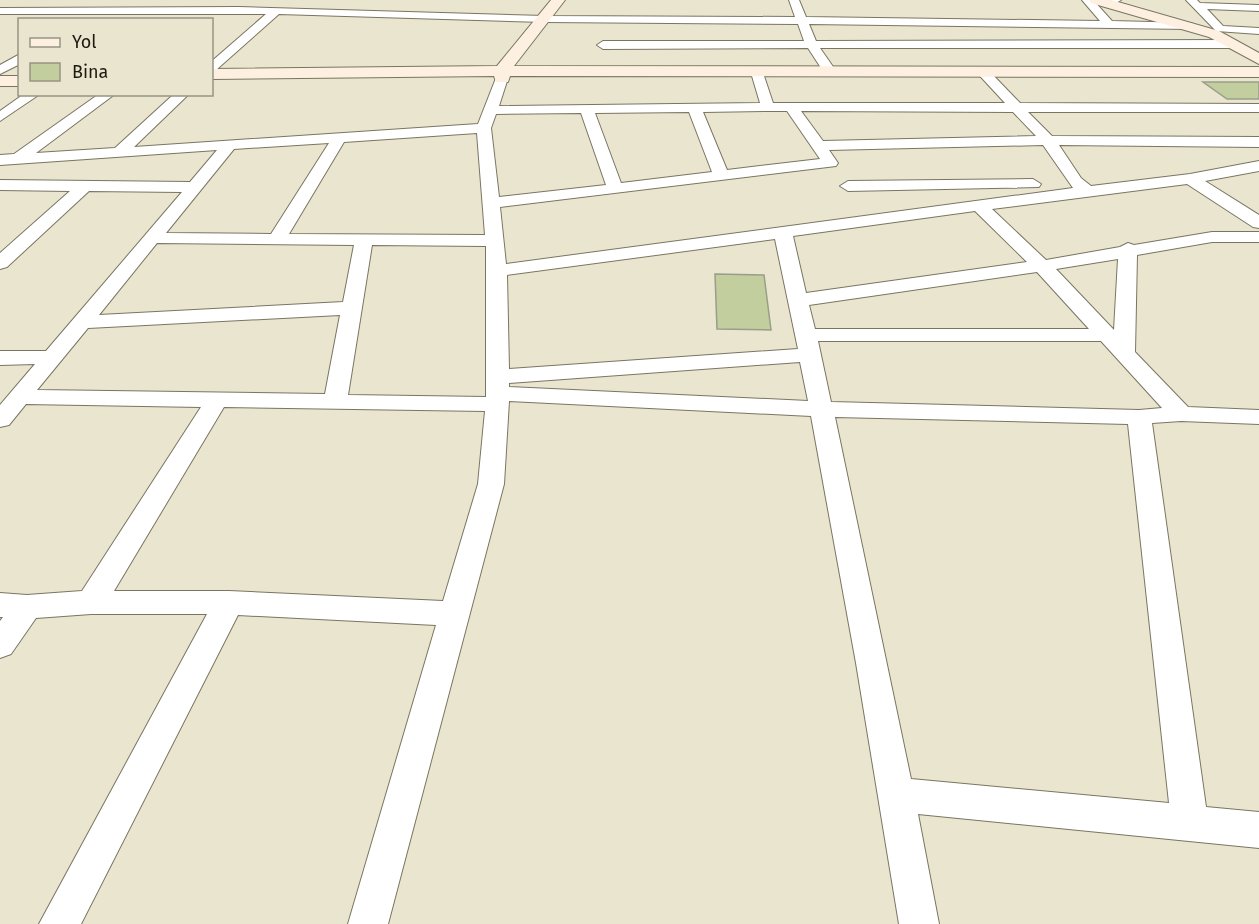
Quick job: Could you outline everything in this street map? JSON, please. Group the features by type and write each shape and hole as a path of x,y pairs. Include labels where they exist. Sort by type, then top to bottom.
{"main road":[{"path":"502,75 558,0"},
{"path":"1096,0 1191,26 1234,44 1259,59"},
{"path":"1115,0 1220,29 1259,48"},
{"path":"213,74 758,76 1125,70 1259,74"},
{"path":"213,79 590,72 1259,74"},
{"path":"0,76 18,76"},
{"path":"0,81 18,81"}],"street":[{"path":"111,10 127,0"},
{"path":"239,10 254,0"},
{"path":"432,0 439,16"},
{"path":"794,0 811,44 830,71"},
{"path":"1087,0 1109,24"},
{"path":"1194,3 1220,29 1259,31"},
{"path":"1194,3 1259,8"},
{"path":"1029,7 1039,22"},
{"path":"147,18 157,10"},
{"path":"207,18 217,10"},
{"path":"0,11 239,10 623,20 703,15 803,21 875,16 939,22 957,16 1039,22 1191,26"},
{"path":"20,18 33,11"},
{"path":"84,18 95,11"},
{"path":"213,66 276,11"},
{"path":"8,25 18,19"},
{"path":"590,72 603,45 623,20"},
{"path":"939,22 1015,108 1048,140 1081,186"},
{"path":"1073,23 1125,70"},
{"path":"603,45 1234,44"},
{"path":"0,70 18,59"},
{"path":"368,924 491,483 497,391 496,271 487,119 502,75"},
{"path":"758,76 768,108"},
{"path":"0,117 31,96"},
{"path":"0,173 106,96"},
{"path":"118,153 181,96"},
{"path":"1173,107 1209,141 1256,170"},
{"path":"791,108 873,220"},
{"path":"0,160 339,138 586,109 1259,108"},
{"path":"586,109 615,188"},
{"path":"695,109 721,175"},
{"path":"277,239 339,138"},
{"path":"817,146 1048,140 1259,142"},
{"path":"0,420 230,146"},
{"path":"491,203 830,163"},
{"path":"848,186 1081,186 1190,179 1256,170"},
{"path":"1190,179 1259,223"},
{"path":"0,185 195,187"},
{"path":"0,263 86,186"},
{"path":"496,271 978,206 1081,186"},
{"path":"978,206 1042,266 1181,414"},
{"path":"783,232 822,410 897,795 919,924"},
{"path":"153,237 494,241"},
{"path":"798,300 1042,266 1128,249 1212,237 1259,237"},
{"path":"335,402 364,241"},
{"path":"1124,354 1128,249"},
{"path":"83,322 351,308"},
{"path":"20,397 335,402 497,391 808,345 1107,335"},
{"path":"0,358 54,357"},
{"path":"497,391 822,410 1139,417 1181,414 1259,417"},
{"path":"92,602 217,400"},
{"path":"1139,417 1190,822"},
{"path":"0,645 13,606 92,602 229,603 455,614"},
{"path":"59,924 229,603"},
{"path":"897,795 1259,830"}],"building":[{"path":"1203,82 1259,82 1259,99 1227,99"},
{"path":"715,274 764,275 771,330 717,329"}]}
